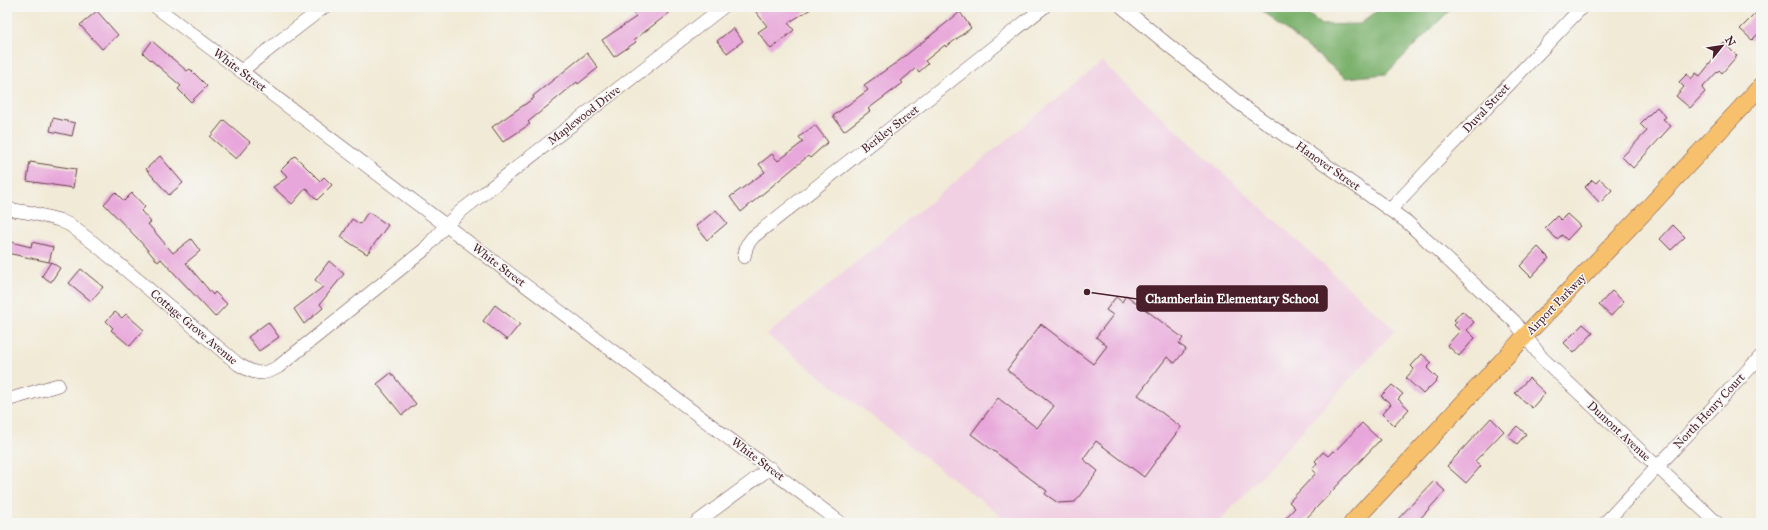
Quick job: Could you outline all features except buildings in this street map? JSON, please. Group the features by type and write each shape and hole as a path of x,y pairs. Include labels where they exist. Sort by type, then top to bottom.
{"main road":[{"name":"Airport Parkway","path":"1352,523 1525,336 1649,207 1761,86"}],"street":[{"name":"White Street","path":"156,7 770,468 841,523"},
{"path":"241,71 324,7"},
{"name":"Maplewood Drive","path":"446,225 723,7"},
{"name":"Berkley Street","path":"744,257 747,245 753,237 1044,7"},
{"name":"Hanover Street","path":"1122,7 1240,104 1407,222 1514,321 1525,336"},
{"name":"Duval Street","path":"1391,210 1582,7"},
{"name":"Cottage Grove Avenue","path":"7,209 46,216 70,225 95,244 238,364 249,371 262,373 267,373 278,367 412,260 432,242 446,225"},
{"name":"Dumont Avenue","path":"1525,336 1542,358 1717,523"},
{"name":"North Henry Court","path":"1605,523 1761,356"},
{"path":"7,400 58,384"},
{"path":"696,523 770,468"}],"shaded area":[{"path":"1102,62 1395,330 1218,523 1010,523 767,335"}],"green space":[{"path":"1258,7 1301,7 1321,25 1360,24 1382,7 1453,7 1386,74 1346,78"}],"place":[{"name":"Chamberlain Elementary School","path":"1087,292"}]}
